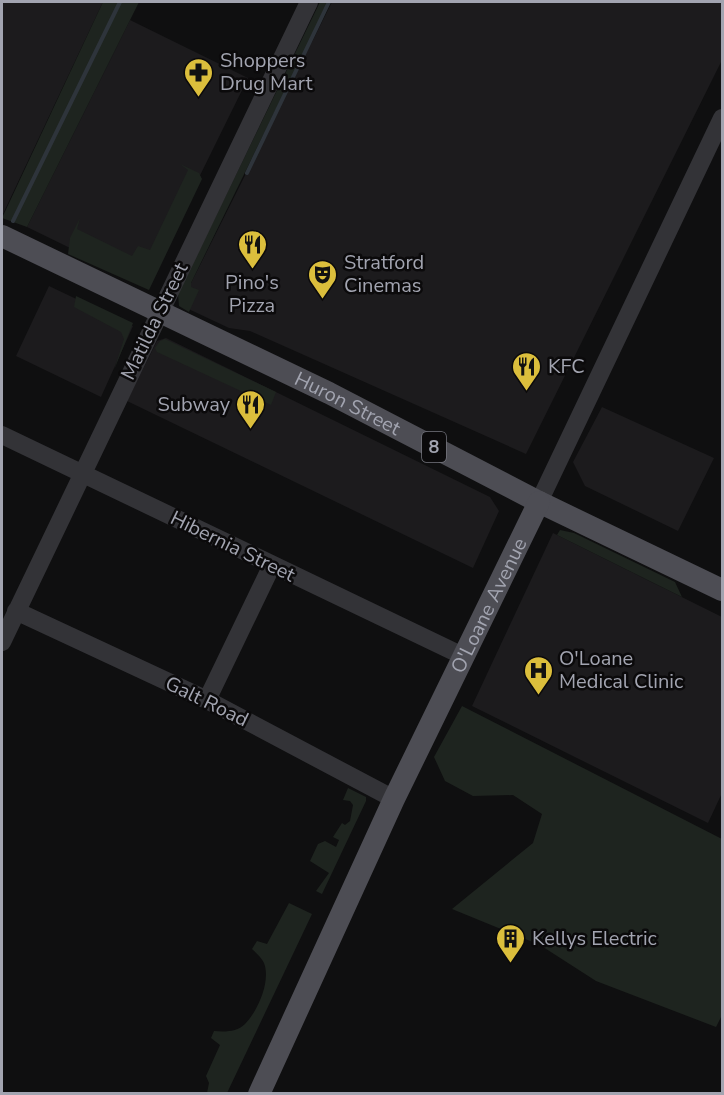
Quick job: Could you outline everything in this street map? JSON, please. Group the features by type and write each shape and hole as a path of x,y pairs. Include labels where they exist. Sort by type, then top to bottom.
{"main road":[{"name":"Huron Street","path":"2,236 329,393 539,502 723,590"},
{"name":"O'Loane Avenue","path":"258,1094 394,799 539,502"}],"street":[{"name":"Matilda Street","path":"2,642 309,2"},
{"name":"O'Loane Avenue","path":"539,502 723,118"},
{"name":"Hibernia Street","path":"2,435 465,657"},
{"path":"207,700 272,565"},
{"name":"Galt Road","path":"16,611 207,700 394,799"}],"shaded area":[{"path":"2,2 103,2 2,216"},
{"path":"103,2 139,2 27,227 2,218"},
{"path":"320,2 328,2 191,283 191,287 199,290 189,312 179,306 178,294"},
{"path":"332,2 722,2 722,60 526,454 250,331 229,328 180,305"},
{"path":"130,20 248,78 146,285 27,227"},
{"path":"180,164 199,173 202,179 149,290 68,254 70,238 80,218 77,229 132,256 138,246 150,250 188,170"},
{"path":"49,286 133,326 101,397 16,356"},
{"path":"76,296 133,323 114,370 124,339 121,332 74,307"},
{"path":"166,338 490,497 499,511 473,568 127,401 157,341"},
{"path":"165,339 276,392 271,405 157,352 155,348 160,341"},
{"path":"602,407 714,458 678,531 585,486 573,462"},
{"path":"560,530 574,533 675,582 682,597 557,535"},
{"path":"553,533 722,617 722,793 708,823 472,706"},
{"path":"462,706 722,839 722,1015 716,1027 596,981 540,945 452,909 533,843 542,814 513,795 473,796 445,781 434,757"},
{"path":"348,788 366,797 366,801 322,894 316,891 329,873 310,861 318,844 325,841 336,847 339,840 333,837 342,823 345,825 350,821 353,805 350,801 343,800"},
{"path":"289,903 312,914 227,1093 207,1093 209,1083 206,1076 220,1045 211,1038 214,1031 238,1029 254,1012 262,995 266,970 263,961 252,949 257,941 267,944"}],"waterway":[{"path":"13,221 120,2"},
{"path":"247,173 329,2"}],"place":[{"name":"Shoppers Drug Mart","path":"199,98"},
{"name":"Pino's Pizza","path":"252,270"},
{"name":"Stratford Cinemas","path":"323,300"},
{"name":"KFC","path":"527,392"},
{"name":"Subway","path":"251,430"},
{"name":"O'Loane Medical Clinic","path":"538,696"},
{"name":"Kellys Electric","path":"511,964"}]}
